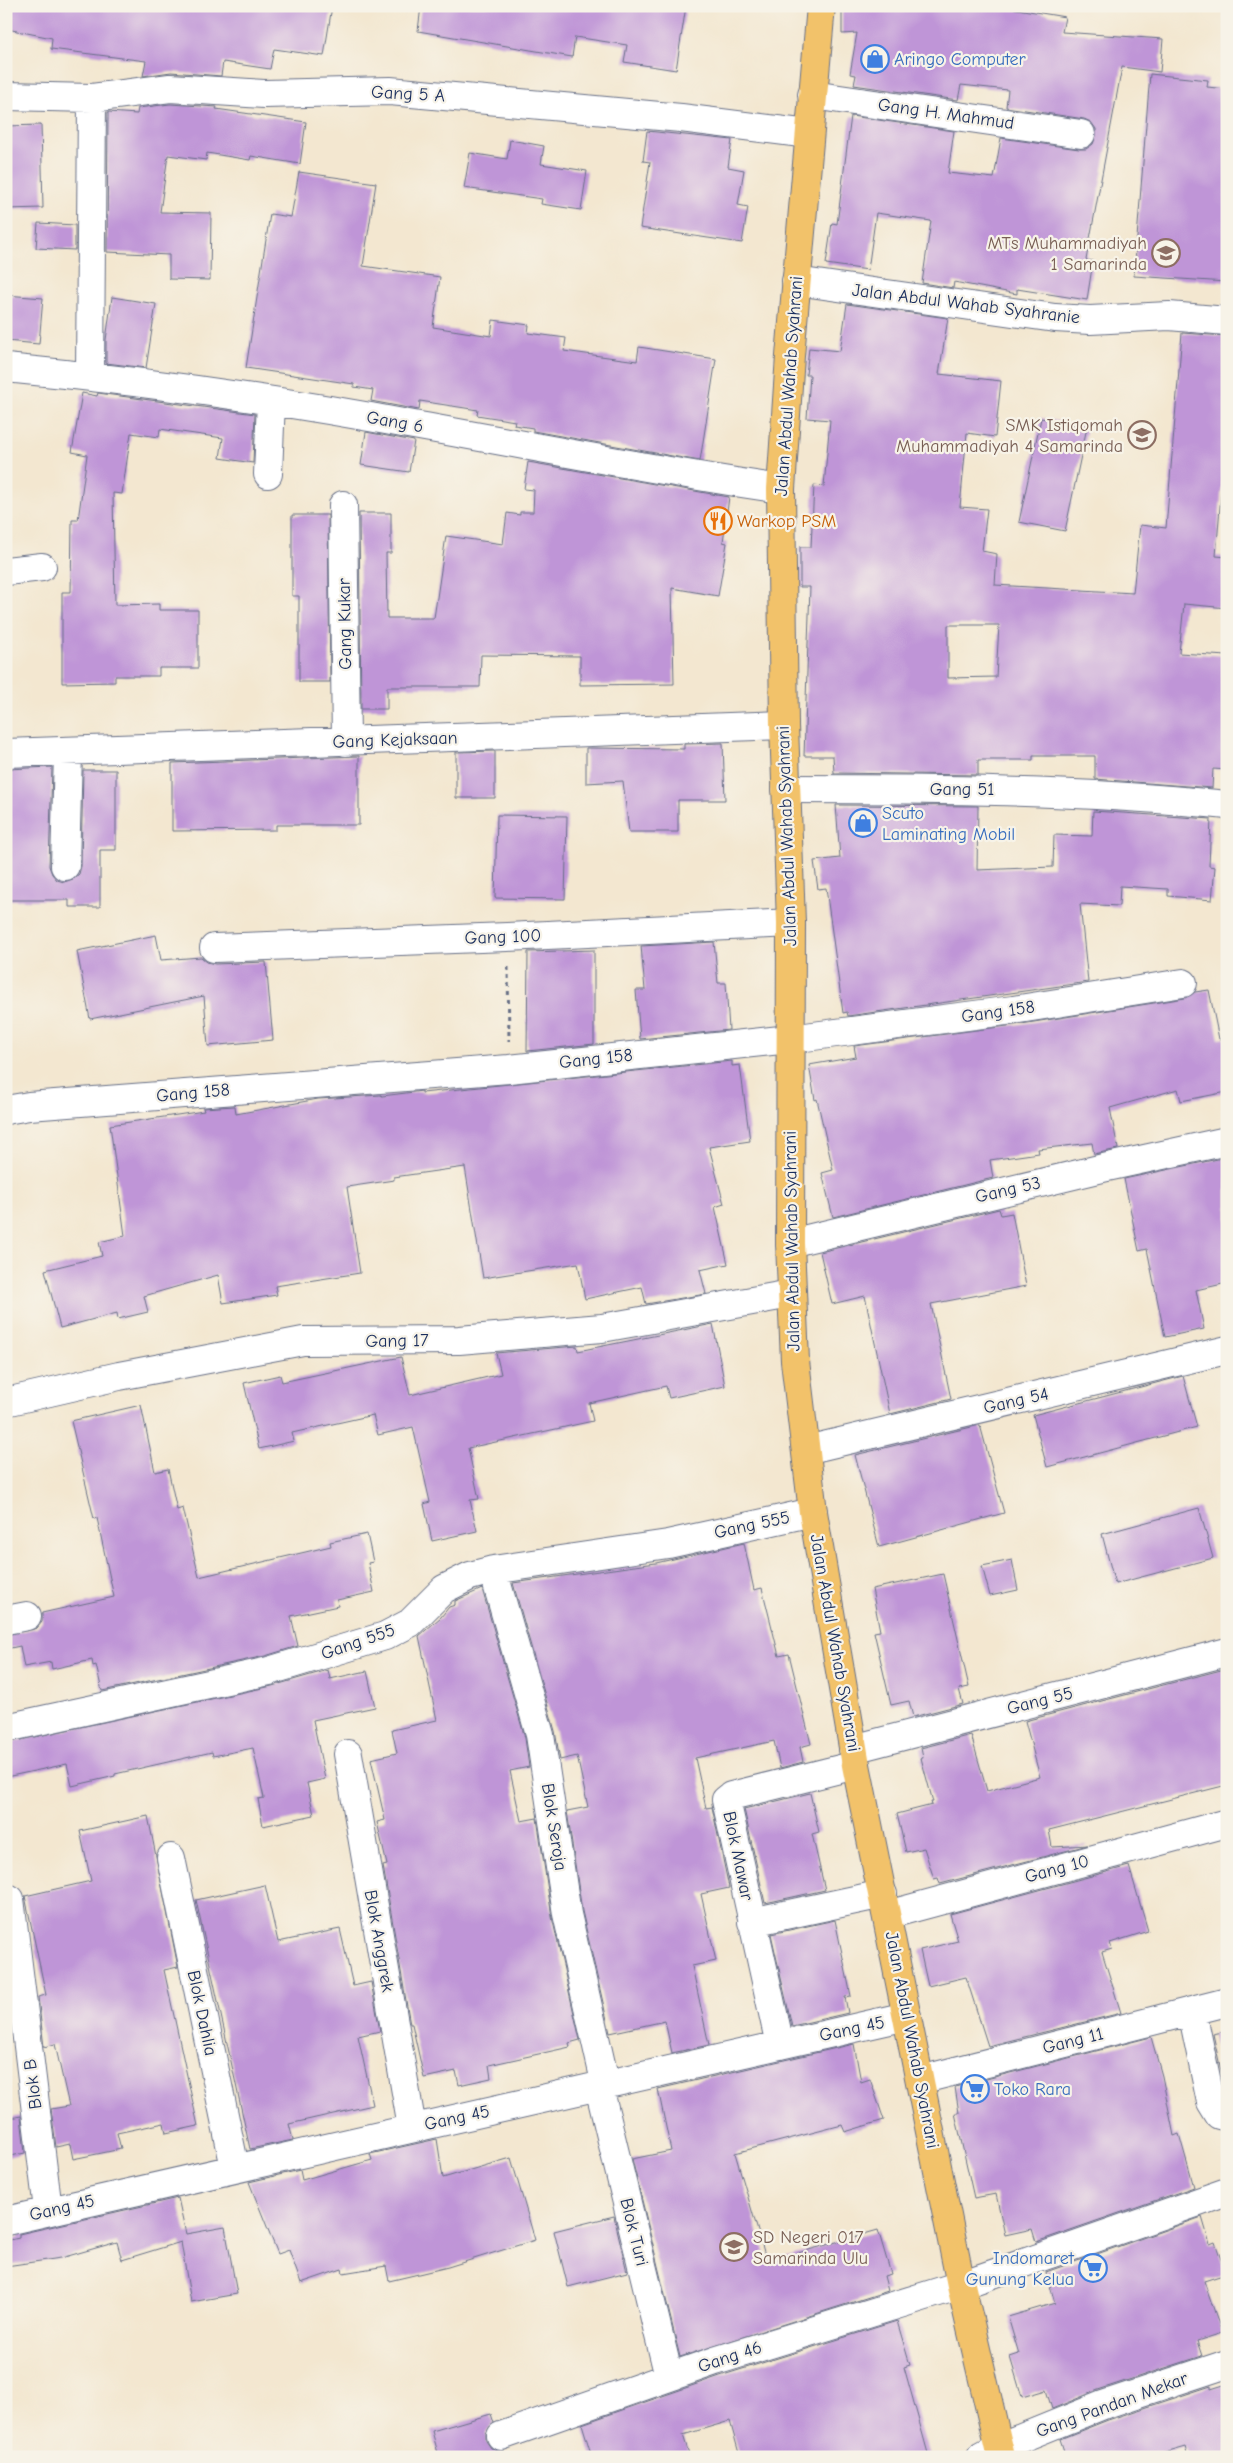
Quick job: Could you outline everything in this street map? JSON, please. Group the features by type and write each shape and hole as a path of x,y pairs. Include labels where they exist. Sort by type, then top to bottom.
{"highway":[{"name":"Jalan Abdul Wahab Syahrani","path":"820,6 796,282 781,489 784,725 792,923 790,1243 795,1362 813,1512 854,1757 994,2453"}],"street":[{"name":"Gang 5 A","path":"6,96 92,98 170,88 264,94 390,91 681,118 809,134"},
{"name":"Gang H. Mahmud","path":"812,95 1081,134"},
{"path":"90,376 92,98"},
{"name":"Jalan Abdul Wahab Syahranie","path":"796,282 1055,318 1099,320 1170,316 1227,321"},
{"name":"Gang 6","path":"6,368 90,376 271,401 407,423 675,474 781,489"},
{"path":"268,474 271,401"},
{"name":"Gang Kukar","path":"344,505 346,742"},
{"path":"6,571 42,567"},
{"name":"Gang Kejaksaan","path":"6,753 784,725"},
{"path":"64,866 68,752"},
{"name":"Gang 51","path":"786,788 996,789 1118,795 1227,805"},
{"name":"Gang 100","path":"214,948 507,937 792,923"},
{"name":"Gang 158","path":"6,1110 49,1104 509,1069 790,1039 1013,1010 1183,982"},
{"name":"Gang 53","path":"790,1243 1103,1168 1227,1142"},
{"name":"Gang 17","path":"6,1402 119,1376 303,1342 459,1340 602,1328 791,1294"},
{"name":"Gang 54","path":"806,1450 1227,1350"},
{"name":"Gang 555","path":"6,1728 269,1671 385,1636 410,1623 444,1588 470,1576 492,1570 668,1544 813,1512"},
{"name":"Blok Seroja","path":"492,1570 540,1735 567,1914 602,2087"},
{"name":"Gang 55","path":"854,1757 1227,1652"},
{"name":"Blok Anggrek","path":"348,1754 412,2128"},
{"name":"Blok Mawar","path":"780,2044 752,1922 727,1798 854,1757"},
{"name":"Gang 10","path":"752,1922 885,1904 1227,1823"},
{"name":"Blok Dahlia","path":"171,1858 234,2168"},
{"name":"Blok B","path":"10,1899 48,2210"},
{"name":"Gang 11","path":"920,2080 1227,2002"},
{"path":"1192,2011 1211,2102 1219,2115 1227,2116"},
{"name":"Gang 45","path":"6,2221 234,2168 602,2087 780,2044 907,2016"},
{"name":"Blok Turi","path":"602,2087 669,2377"},
{"name":"Gang 46","path":"501,2436 669,2377 961,2285 1227,2192"},
{"name":"Gang Pandan Mekar","path":"994,2453 1103,2405 1227,2364"}],"path":[{"path":"507,937 509,1069"}],"building":[{"path":"11,6 332,6 324,56 274,49 270,69 223,62 221,76 171,72 143,76 146,61 51,49 52,38 7,29"},
{"path":"421,6 686,6 676,70 624,62 627,45 575,37 572,57 418,31"},
{"path":"842,6 999,6 1065,17 1062,32 1163,39 1160,72 1122,67 1086,260 1093,261 1087,300 1017,289 1017,294 954,282 953,288 922,283 931,221 876,213 868,270 826,264 832,223 837,224 851,116 954,131 948,173 994,178 1001,138 1086,149 1093,144 1096,136 1096,129 1091,122 1084,119 1006,107 1008,90 961,85 958,100 854,85 856,75 850,74 857,33 842,34"},
{"path":"1150,74 1208,80 1207,87 1227,89 1227,282 1134,276"},
{"path":"170,104 217,107 216,109 306,122 300,164 251,156 250,160 207,153 206,160 168,155 160,212 211,213 210,280 169,279 169,255 107,252 108,112 137,114 138,108"},
{"path":"41,125 43,208 6,209 6,126"},
{"path":"647,131 732,140 728,167 744,170 738,205 748,207 742,243 640,228 650,162 643,161"},
{"path":"510,140 544,146 541,164 587,171 581,210 541,204 542,199 464,188 470,153 507,159"},
{"path":"299,172 376,183 363,266 440,277 433,327 491,336 493,320 529,325 528,333 566,338 564,351 637,361 639,347 716,359 700,461 533,431 533,428 514,425 515,421 477,415 478,410 420,401 419,410 371,401 373,390 354,387 354,384 246,368 270,214 291,217"},
{"path":"38,223 75,225 75,250 36,248"},
{"path":"6,295 43,298 39,344 6,341"},
{"path":"112,297 156,304 146,368 106,363 106,340"},
{"path":"847,304 948,318 939,374 1001,381 995,437 967,433 960,507 987,509 982,551 997,554 995,585 1133,593 1140,525 1166,528 1182,333 1227,336 1227,422 1216,556 1227,557 1227,608 1184,604 1179,653 1227,656 1227,770 1213,769 1212,788 1095,779 1095,756 1033,756 1033,760 978,760 978,775 834,773 833,756 804,756 810,587 800,587 800,547 811,547 814,485 824,486 830,420 807,418 810,375 806,375 809,348 840,351","holes":["948,625 999,625 996,677 948,678"]},
{"path":"82,393 97,396 98,393 255,414 253,463 220,458 223,438 160,429 159,437 131,433 122,494 113,493 115,605 159,604 159,610 198,610 198,668 159,668 159,676 115,676 115,682 62,683 62,592 71,592 72,520 78,520 87,455 72,452"},
{"path":"1041,418 1087,427 1065,531 1019,522"},
{"path":"366,432 414,441 409,472 361,465"},
{"path":"528,462 729,497 723,542 727,543 718,596 672,588 674,684 580,685 580,656 481,655 480,687 387,687 387,709 361,709 359,513 391,513 391,553 386,553 387,618 434,618 446,536 503,544 507,513 520,515 520,512 533,512 534,490 524,489"},
{"path":"292,515 328,515 330,682 299,682 299,596 292,596"},
{"path":"723,743 725,800 678,800 678,832 629,832 623,781 586,783 586,748 684,749 684,744"},
{"path":"495,751 495,798 456,798 456,752"},
{"path":"359,756 359,825 276,825 276,830 172,831 172,763"},
{"path":"52,767 49,866 57,880 64,882 73,879 79,874 81,866 83,770 116,770 116,850 100,850 100,907 69,907 69,900 6,900 7,769"},
{"path":"836,805 978,806 977,870 1053,867 1054,835 1092,836 1093,811 1211,819 1209,866 1215,867 1212,900 1168,896 1168,889 1120,886 1119,906 1080,904 1088,982 848,1016 847,1012 843,1013 826,888 818,889 814,861 840,858"},
{"path":"497,815 567,816 565,899 495,898"},
{"path":"156,935 161,960 201,957 207,962 215,964 266,962 273,1040 208,1046 204,996 90,1019 77,951"},
{"path":"714,942 718,983 726,983 729,1030 640,1039 636,990 645,990 641,946"},
{"path":"594,950 594,1044 527,1051 528,952"},
{"path":"1209,990 1219,1039 1227,1038 1227,1092 1181,1101 1178,1089 1110,1108 1118,1149 1094,1154 1092,1143 1038,1149 1039,1153 990,1160 993,1178 833,1217 822,1173 833,1170 817,1099 815,1100 809,1065 856,1057 854,1046 1015,1025 1185,998 1195,992"},
{"path":"732,1061 732,1066 740,1065 750,1141 709,1147 724,1204 715,1207 728,1264 700,1270 706,1294 646,1304 642,1287 585,1299 578,1263 483,1278 465,1167 394,1177 394,1180 347,1187 360,1273 275,1286 277,1295 223,1303 218,1275 144,1296 148,1312 118,1319 117,1313 60,1328 45,1270 102,1256 99,1242 125,1236 110,1125 204,1111 203,1108 235,1106 236,1114 318,1099 382,1096 422,1091 422,1093"},
{"path":"1227,1157 1227,1283 1196,1290 1204,1329 1165,1337 1147,1249 1139,1251 1124,1179"},
{"path":"999,1209 1001,1215 1012,1213 1026,1286 931,1304 951,1399 890,1414 865,1296 832,1304 820,1252"},
{"path":"713,1324 725,1386 669,1398 666,1386 589,1403 593,1421 468,1448 479,1499 470,1500 477,1531 432,1541 424,1504 430,1502 413,1427 378,1435 373,1415 292,1433 294,1441 259,1449 244,1383 280,1375 282,1382 401,1357 410,1395 501,1374 496,1353 577,1346 578,1351"},
{"path":"1183,1376 1197,1427 1047,1467 1033,1415"},
{"path":"141,1405 155,1472 168,1469 177,1510 183,1508 199,1577 331,1546 330,1542 367,1534 373,1562 368,1563 374,1592 337,1600 338,1606 291,1616 298,1646 265,1656 102,1691 96,1665 93,1666 92,1660 52,1669 51,1662 24,1667 20,1646 6,1649 6,1635 37,1628 42,1622 42,1613 114,1597 97,1518 94,1519 71,1421"},
{"path":"980,1425 1004,1513 879,1547 855,1455"},
{"path":"1199,1508 1213,1558 1115,1584 1102,1534"},
{"path":"744,1543 754,1590 762,1588 779,1656 789,1654 811,1744 800,1747 803,1762 780,1768 774,1741 695,1758 706,1808 712,1807 729,1888 701,1894 716,1961 692,1966 709,2045 672,2053 665,2021 610,2033 582,1911 567,1811 588,1807 577,1756 560,1760 555,1731 513,1583 656,1563"},
{"path":"1012,1560 1018,1590 990,1596 982,1566"},
{"path":"943,1574 969,1687 959,1689 963,1704 913,1717 909,1701 891,1705 874,1632 880,1631 872,1589"},
{"path":"482,1589 525,1738 529,1767 510,1771 521,1821 537,1818 552,1917 580,2040 569,2043 570,2047 489,2065 491,2078 459,2085 456,2071 424,2078 412,2024 410,2024 383,1866 387,1865 377,1822 385,1820 371,1759 397,1753 392,1730 437,1720 419,1636 441,1617 449,1607 455,1605 455,1601"},
{"path":"1225,1669 1227,1677 1227,1785 1049,1830 1052,1847 1088,1845 940,1884 938,1878 934,1879 924,1848 906,1852 897,1814 932,1805 931,1802 933,1802 921,1758 923,1758 921,1748 971,1735 987,1791 1040,1777 1025,1721"},
{"path":"328,1670 330,1679 367,1671 375,1707 313,1720 325,1779 307,1783 314,1815 263,1826 258,1799 264,1798 253,1748 213,1756 212,1752 115,1774 115,1776 72,1786 67,1764 6,1777 6,1743 272,1686"},
{"path":"810,1793 819,1832 812,1834 825,1890 765,1903 744,1809"},
{"path":"148,1816 178,1967 164,1970 198,2126 166,2133 164,2123 117,2133 121,2149 73,2159 70,2144 56,2147 51,2109 69,2106 55,2044 44,2047 38,1997 46,1995 25,1896 91,1881 80,1831"},
{"path":"1129,1866 1148,1931 1110,1943 1112,1949 1102,1952 1121,2013 988,2046 966,1977 928,1986 920,1950 958,1941 950,1914"},
{"path":"265,1885 278,1942 340,1929 353,1986 371,1982 380,2031 358,2036 373,2105 289,2124 293,2140 250,2149 196,1900"},
{"path":"835,1920 851,1996 845,1997 848,2013 792,2026 771,1934"},
{"path":"1227,2031 1227,2098 1213,2034"},
{"path":"1151,2037 1162,2076 1174,2136 1179,2134 1194,2187 1036,2242 1032,2229 1005,2235 996,2194 974,2198 955,2113 959,2113 955,2087"},
{"path":"854,2044 861,2082 870,2079 884,2120 845,2132 842,2125 735,2153 767,2262 878,2230 891,2274 884,2276 888,2291 680,2357 632,2159 671,2151 658,2089"},
{"path":"21,2116 25,2153 6,2157 6,2119"},
{"path":"437,2139 443,2178 511,2158 535,2240 448,2267 389,2281 386,2266 343,2273 342,2269 301,2283 289,2250 278,2254 249,2182 300,2170 302,2180 372,2160 370,2154"},
{"path":"178,2198 186,2234 225,2227 237,2294 191,2302 181,2242 122,2260 117,2242 61,2258 6,2266 6,2241 19,2238 19,2234"},
{"path":"614,2216 627,2272 568,2287 554,2231"},
{"path":"1202,2217 1210,2244 1215,2242 1226,2274 1204,2281 1222,2333 1197,2341 1202,2356 1098,2390 1052,2409 1046,2390 1022,2397 1010,2357 1019,2354 1008,2317 1055,2303 1046,2272"},
{"path":"897,2321 910,2365 904,2367 929,2457 740,2457 730,2421 683,2435 690,2457 592,2457 582,2424 720,2376"},
{"path":"1227,2384 1227,2457 1189,2457 1186,2447 1151,2457 1066,2457 1060,2439 1108,2420 1211,2386 1211,2389"},
{"path":"491,2414 494,2423 486,2433 486,2441 491,2448 502,2451 504,2457 439,2457 432,2431"}],"place":[{"name":"Aringo Computer","path":"875,59"},
{"name":"MTs Muhammadiyah 1 Samarinda","path":"1166,253"},
{"name":"SMK Istiqomah Muhammadiyah 4 Samarinda","path":"1142,435"},
{"name":"Warkop PSM","path":"718,521"},
{"name":"Scuto Laminating Mobil","path":"863,823"},
{"name":"Toko Rara","path":"975,2089"},
{"name":"SD Negeri 017 Samarinda Ulu","path":"734,2247"},
{"name":"Indomaret Gunung Kelua","path":"1093,2268"}]}
